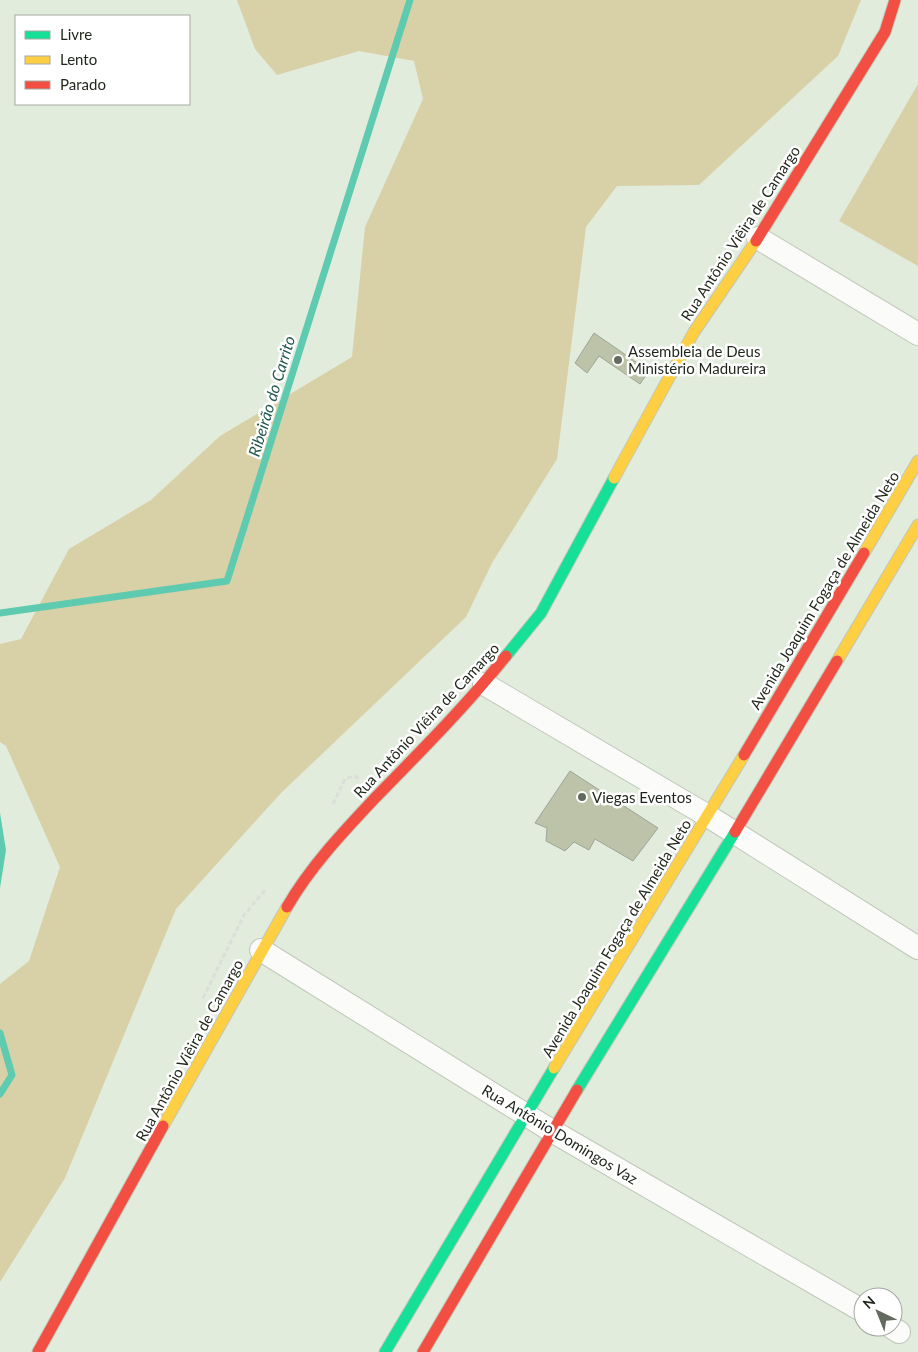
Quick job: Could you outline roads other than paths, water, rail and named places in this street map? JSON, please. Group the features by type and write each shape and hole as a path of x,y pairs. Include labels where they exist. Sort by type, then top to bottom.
{"street":[{"name":"Rua Antônio Viêira de Camargo","path":"38,1352 261,950 296,891 344,830 484,684 541,613 694,332 758,238 884,32 895,0"},
{"path":"884,32 902,0"},
{"path":"758,238 918,334"},
{"name":"Avenida Joaquim Fogaça de Almeida Neto","path":"391,1343 526,1114 708,816 918,461"},
{"path":"391,1343 426,1351 552,1131 734,833 918,525"},
{"path":"484,684 708,816 918,948"},
{"name":"Rua Antônio Domingos Vaz","path":"261,950 552,1131 853,1305"}],"waterway":[{"name":"Ribeirão do Carrito","path":"0,613 227,581 410,0"},
{"path":"0,1033 12,1075 0,1094"}],"place":[{"name":"Assembleia de Deus Ministério Madureira","path":"618,360"},
{"name":"Viegas Eventos","path":"582,797"}]}
